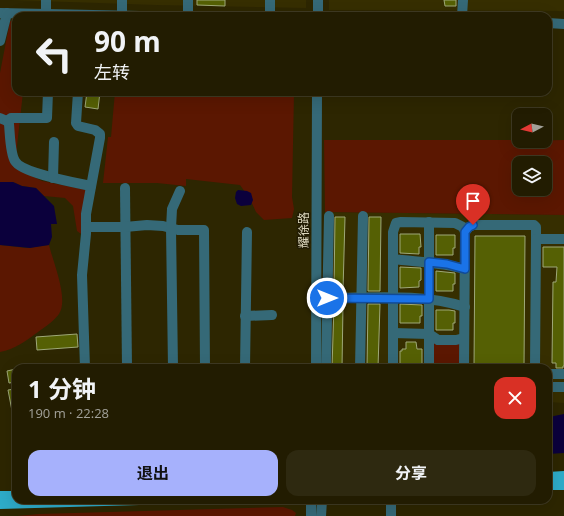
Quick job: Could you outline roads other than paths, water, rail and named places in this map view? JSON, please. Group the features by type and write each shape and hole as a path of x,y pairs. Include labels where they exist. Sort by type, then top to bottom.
{"main road":[{"path":"552,477 564,476"},
{"path":"552,485 564,485"},
{"path":"0,496 12,496"},
{"path":"0,504 12,504"}],"street":[{"path":"46,0 46,12"},
{"path":"122,0 122,12"},
{"path":"188,0 188,12"},
{"path":"270,0 270,12"},
{"path":"318,0 318,12"},
{"path":"462,0 462,12"},
{"path":"0,41 3,13"},
{"path":"552,23 564,24"},
{"path":"4,119 47,118 48,96"},
{"path":"78,96 76,123 78,126 95,130 100,134 86,214 82,275 85,364"},
{"name":"耀徐路","path":"316,364 317,96"},
{"path":"4,119 9,124 14,160 18,165 53,178 91,186"},
{"path":"53,178 54,142"},
{"path":"125,188 127,364"},
{"path":"173,364 171,228 172,208 180,191"},
{"path":"326,364 329,216"},
{"path":"360,364 363,216"},
{"path":"393,364 393,232 396,223 401,222 455,223 463,227 465,232 464,364"},
{"path":"429,222 429,364"},
{"path":"86,227 125,227 147,225 163,226 178,230 204,230 205,364"},
{"path":"465,232 473,225 534,225 536,227 535,364"},
{"path":"245,364 248,232"},
{"path":"536,239 564,239"},
{"path":"393,259 412,262 447,264 465,269"},
{"path":"327,298 429,299 465,307"},
{"path":"245,316 272,315"},
{"path":"393,333 429,334 438,340 456,340 464,338"},
{"path":"552,374 564,374"},
{"path":"552,387 564,387"},
{"path":"311,504 311,516"},
{"path":"321,516 322,504"},
{"path":"391,504 391,516"}]}
